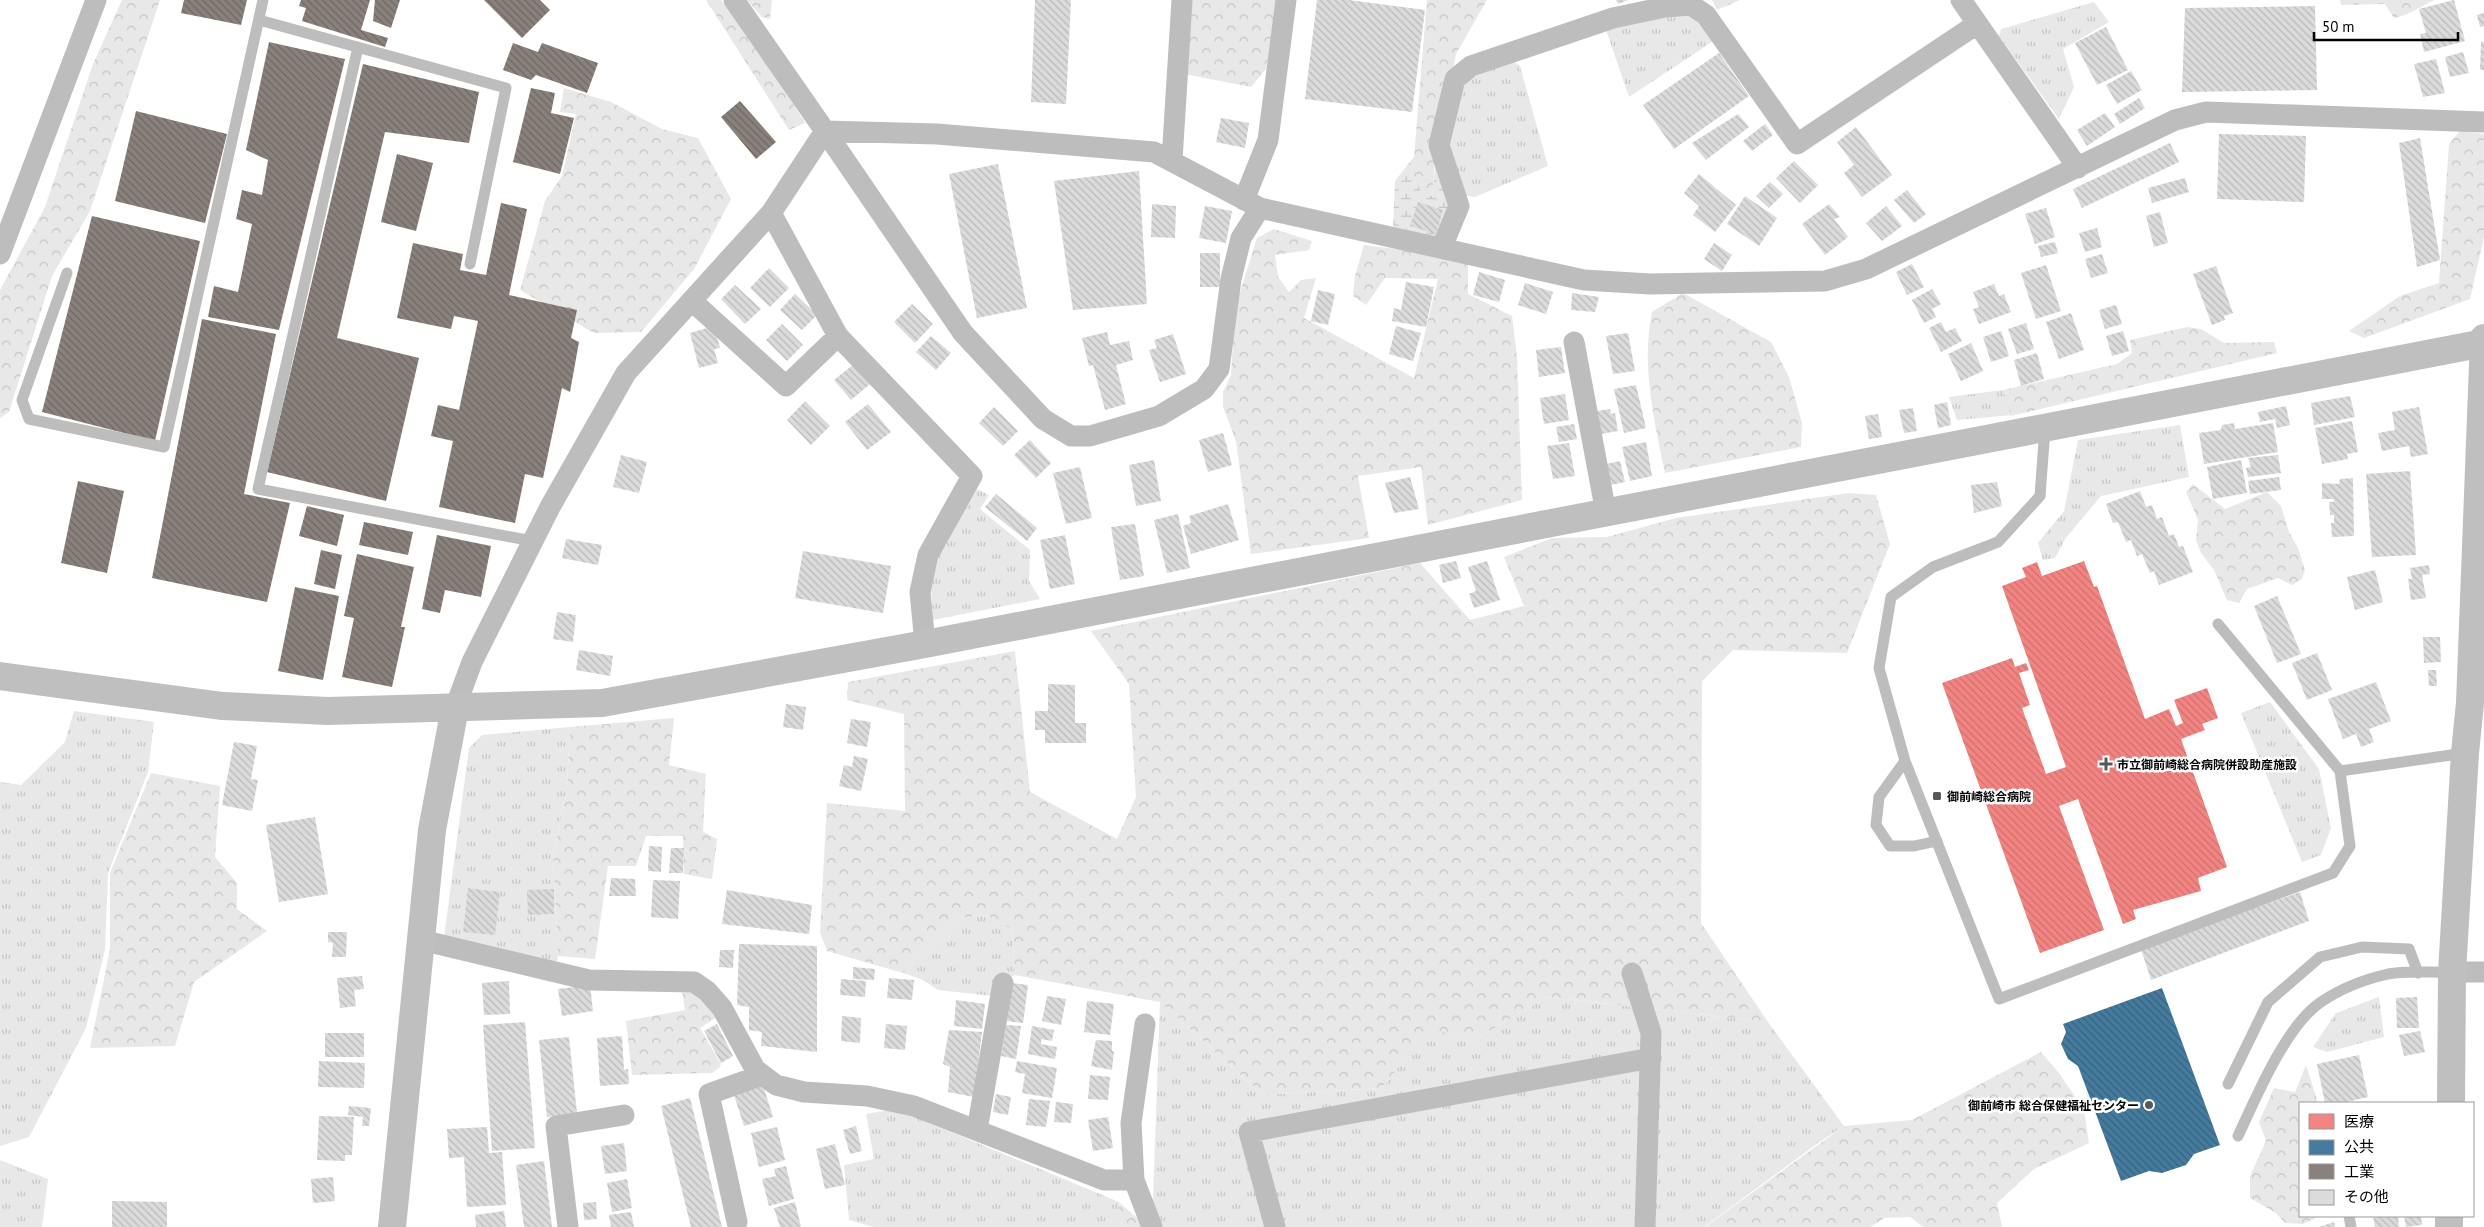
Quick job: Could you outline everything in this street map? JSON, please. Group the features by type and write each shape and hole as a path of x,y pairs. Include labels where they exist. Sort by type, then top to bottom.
{"street":[{"path":"0,254 96,0"},
{"path":"734,0 963,333 1043,419 1071,436 1090,436 1159,416 1204,389 1219,369 1231,279 1268,140 1286,0"},
{"path":"1172,160 1182,0"},
{"path":"1961,0 2078,168"},
{"path":"1442,247 1459,206 1439,145 1455,79 1471,66 1613,18 1665,6 1691,5 1706,15 1797,144 1977,24"},
{"path":"825,131 937,134 1154,152 1252,204 1584,280 1650,284 1826,281 1866,269 2175,120 2206,112 2484,122"},
{"path":"392,1227 432,830 455,708 472,662 550,507 626,373 772,213 825,131"},
{"path":"772,213 838,336 972,476 928,555 920,592 925,644"},
{"path":"692,301 786,386 838,336"},
{"path":"1574,342 1606,513"},
{"path":"0,676 223,706 328,711 602,703 925,644 2484,342 2479,604 2452,972 2451,1102"},
{"path":"421,940 589,980 694,982 707,991 722,1008 755,1069 776,1085 804,1092 867,1096 914,1106 1104,1180 1134,1180"},
{"path":"2452,972 2484,972"},
{"path":"1632,973 1651,1033 1645,1227"},
{"path":"977,1130 1003,983"},
{"path":"1145,1024 1131,1123 1134,1180 1152,1227"},
{"path":"1275,1227 1250,1132 1651,1058"},
{"path":"737,1222 709,1094 762,1075"},
{"path":"568,1227 556,1126 624,1115"}],"lane":[{"path":"68,273 22,400 29,419 164,448 264,0"},
{"path":"259,20 506,88 470,264"},
{"path":"358,47 258,489 532,542"},
{"path":"2045,428 2040,496 1998,542 1933,567 1891,597 1879,668 1905,762 1999,998 2333,873 2350,846 2340,771 2218,624"},
{"path":"2340,771 2470,737"},
{"path":"1905,762 1879,797 1876,825 1890,846 1914,846 1937,841"},
{"path":"2228,1084 2268,1002 2320,957 2362,947 2408,949 2418,973"},
{"path":"2238,1136 2279,1055 2299,1024 2320,1002 2353,986 2388,974 2452,972"}],"green space":[{"path":"122,0 160,0 90,211 52,276 9,412 0,418 0,290 45,207 93,64"},
{"path":"706,0 721,0 762,54 805,123 789,130"},
{"path":"747,0 772,0 770,19 762,17"},
{"path":"1191,0 1280,0 1266,69 1251,87 1184,74"},
{"path":"1427,0 1487,0 1456,54 1435,160 1432,200 1423,199 1409,163 1414,157"},
{"path":"1712,0 1740,0 1717,10"},
{"path":"2340,0 2434,0 2410,13 2394,18 2385,4 2341,5"},
{"path":"2094,2 2109,22 2063,49 2074,87 2059,119 1999,36 2001,29"},
{"path":"1665,7 1706,15 1715,40 1629,97 1603,21"},
{"path":"1510,59 1520,66 1548,166 1475,197 1463,195 1448,141 1464,79"},
{"path":"564,88 611,102 662,129 698,138 731,199 694,269 641,332 594,333 520,290 545,201 562,176 576,114 560,112"},
{"path":"2460,131 2484,134 2484,237 2470,299 2364,338 2349,331 2400,296 2439,283 2449,144"},
{"path":"1438,142 1454,209 1441,239 1393,229 1395,181 1409,163 1422,195 1432,196"},
{"path":"1274,229 1312,241 1309,250 1275,255 1278,277 1289,292 1301,280 1316,278 1304,318 1414,378 1438,279 1385,278 1366,305 1353,296 1355,276 1364,245 1468,258 1468,294 1512,316 1517,357 1522,500 1428,525 1421,467 1358,476 1369,538 1251,554 1236,441 1223,407 1223,392 1231,375 1235,308 1257,238"},
{"path":"1683,293 1771,342 1789,377 1802,423 1801,447 1665,473 1650,393 1648,373 1649,332 1652,312"},
{"path":"2187,327 2201,329 2224,343 2274,342 2277,353 2011,416 2003,390 2117,364 2132,353 2130,340"},
{"path":"2003,390 2013,415 1957,420 1949,397"},
{"path":"2180,425 2189,477 2101,496 2065,539 2055,558 2043,560 2038,543 2064,511 2078,440"},
{"path":"2193,484 2225,509 2267,492 2281,506 2289,532 2298,548 2305,570 2302,579 2292,585 2278,578 2247,589 2239,603 2227,600 2214,570 2201,553 2196,540 2198,520 2186,492"},
{"path":"977,489 989,495 980,509 1030,550 1029,581 1040,599 933,620 931,586 940,553"},
{"path":"1849,493 1876,495 1890,544 1847,653 1733,650 1702,681 1701,923 1768,1022 1547,997 1471,1042 1429,1027 1382,1088 1263,1095 1160,1002 1015,975 1012,929 986,915 960,918 903,973 827,951 820,932 827,803 905,811 904,714 847,700 848,682 1015,651 1030,792 1117,839 1136,797 1129,684 1091,631 1420,563 1470,620 1524,606 1504,557 1552,538 1607,537 1676,518"},
{"path":"2270,702 2319,769 2331,828 2321,855 2302,862 2241,713"},
{"path":"74,711 154,722 148,772 108,873 105,950 86,1028 29,1137 0,1146 0,782 21,785 65,742"},
{"path":"674,718 669,765 706,774 703,832 717,839 712,879 684,874 683,836 646,836 636,866 608,866 595,959 558,956 553,857 567,790 570,727"},
{"path":"570,727 567,790 553,857 558,956 555,972 443,945 469,748 482,735"},
{"path":"151,773 220,786 215,857 237,883 237,909 267,931 194,982 175,1046 90,1048 110,949 110,873"},
{"path":"986,915 1012,929 1015,975 1000,981 993,996 938,990 921,979 903,973 960,918"},
{"path":"682,990 700,994 717,1017 700,1028 721,1064 719,1068 712,1073 632,1075 626,1021 685,1010"},
{"path":"1547,997 1768,1022 1844,1126 1704,1227 1152,1227 1160,1002 1263,1095 1382,1088 1429,1026 1471,1042"},
{"path":"2379,997 2384,1037 2327,1052 2313,1047 2336,1013"},
{"path":"2041,1052 2059,1073 2084,1110 2089,1143 2034,1169 1997,1203 2002,1227 1923,1227 1910,1217 1884,1218 1871,1227 1705,1227 1844,1126 1912,1120"},
{"path":"2306,1065 2318,1102 2299,1102 2299,1217 2316,1218 2303,1224 2285,1223 2276,1213 2250,1198 2250,1176 2266,1141 2259,1122 2274,1088 2295,1092"},
{"path":"896,1109 1119,1202 1122,1227 873,1227 849,1220 844,1165 874,1159 866,1114"},
{"path":"0,1160 48,1179 42,1227 0,1227"},
{"path":"1119,1202 1145,1225 1146,1227 1122,1227"}],"building: 医療":[{"path":"2084,561 2094,587 2097,586 2145,719 2169,709 2176,726 2183,723 2174,700 2207,688 2218,718 2202,724 2205,730 2181,739 2227,867 2198,878 2201,891 2133,910 2136,919 2123,924 2078,799 2059,806 2104,930 2040,953 1942,683 2012,658 2015,667 2026,663 2029,670 2019,673 2030,705 2022,708 2046,774 2066,767 2002,586 2026,577 2022,568 2037,562 2042,576"}],"building: 公共":[{"name":"御前崎市 総合保健福祉センター","path":"2162,988 2220,1145 2194,1154 2186,1165 2162,1173 2149,1171 2121,1181 2078,1066 2068,1059 2061,1044 2066,1032 2063,1024"}],"building: 工業":[{"path":"184,0 247,0 241,25 181,13"},
{"path":"301,0 370,0 361,30 388,38 385,47 302,21 306,8 299,6"},
{"path":"375,0 400,0 391,28 373,21"},
{"path":"484,0 540,0 550,10 522,38"},
{"path":"269,42 345,59 279,330 208,317 214,286 238,292 252,224 236,219 242,190 262,195 268,160 246,150"},
{"path":"513,43 538,52 542,43 598,63 587,93 536,75 531,80 503,70"},
{"path":"363,64 479,92 469,143 385,132 337,338 419,358 386,501 267,472"},
{"path":"531,88 555,93 551,113 574,118 560,174 513,162"},
{"path":"740,101 776,142 756,159 721,117"},
{"path":"136,111 227,134 205,223 115,201"},
{"path":"397,154 433,163 416,231 381,222"},
{"path":"501,203 527,209 509,295 577,310 571,338 579,342 570,392 562,388 543,478 525,474 515,523 439,507 453,441 431,436 438,405 459,410 478,321 454,316 451,329 397,318 413,243 463,254 460,270 486,275"},
{"path":"92,216 200,241 155,441 42,412"},
{"path":"202,319 276,334 244,494 290,503 267,602 152,578"},
{"path":"78,481 124,491 107,573 61,563"},
{"path":"307,506 344,515 337,546 299,536"},
{"path":"364,522 413,532 408,555 359,545"},
{"path":"437,535 491,546 481,597 445,590 440,613 422,609"},
{"path":"321,550 342,555 335,589 314,584"},
{"path":"357,554 414,567 401,627 405,627 392,687 342,677 354,618 344,616"},
{"path":"295,587 339,596 323,680 278,671"}],"building: その他":[{"path":"1035,0 1071,0 1066,104 1031,102"},
{"path":"1317,0 1349,0 1425,10 1412,112 1305,99"},
{"path":"1616,0 1628,0 1618,4"},
{"path":"2454,0 2465,41 2424,52 2420,34 2426,33 2419,9"},
{"path":"2315,6 2317,90 2182,92 2185,8"},
{"path":"2484,13 2484,26 2480,27 2477,15"},
{"path":"2106,27 2128,70 2097,85 2075,43"},
{"path":"2481,42 2484,42 2484,70 2480,70"},
{"path":"2463,52 2469,73 2450,77 2445,57"},
{"path":"1719,53 1749,96 1674,149 1643,105"},
{"path":"2436,59 2445,93 2423,97 2414,64"},
{"path":"2131,71 2142,90 2117,104 2106,85"},
{"path":"2139,98 2145,108 2120,124 2114,114"},
{"path":"2105,113 2115,127 2087,146 2077,130"},
{"path":"1738,114 1749,127 1706,160 1692,143"},
{"path":"1221,118 1249,123 1245,148 1216,142"},
{"path":"1765,124 1773,135 1752,151 1743,141"},
{"path":"1856,127 1892,175 1862,197 1844,173 1854,165 1837,142"},
{"path":"2219,134 2306,136 2304,202 2217,199"},
{"path":"2420,138 2440,260 2417,267 2399,143"},
{"path":"2170,143 2179,162 2082,208 2073,189"},
{"path":"1794,161 1818,185 1800,203 1776,178"},
{"path":"998,164 1027,308 977,318 949,174"},
{"path":"1139,171 1147,304 1073,310 1054,181"},
{"path":"1699,174 1736,205 1715,232 1693,215 1699,206 1684,193"},
{"path":"2185,178 2189,192 2152,203 2148,188"},
{"path":"1770,182 1783,194 1769,208 1756,196"},
{"path":"1907,190 1926,214 1914,223 1894,200"},
{"path":"1745,196 1777,218 1759,246 1727,224"},
{"path":"1418,202 1443,210 1436,234 1410,226"},
{"path":"1152,204 1176,206 1175,238 1151,237"},
{"path":"1829,204 1840,217 1834,219 1848,237 1825,255 1802,224"},
{"path":"1205,206 1232,211 1226,243 1199,238"},
{"path":"1886,206 1902,226 1882,241 1866,223"},
{"path":"2046,208 2055,237 2035,244 2025,214"},
{"path":"2160,212 2168,243 2154,247 2146,216"},
{"path":"2097,228 2102,247 2085,252 2079,233"},
{"path":"2055,242 2058,253 2041,257 2038,246"},
{"path":"1714,243 1732,255 1722,271 1704,259"},
{"path":"1200,253 1220,253 1220,287 1200,287"},
{"path":"2102,254 2108,273 2091,278 2085,259"},
{"path":"1912,264 1924,287 1907,295 1896,272"},
{"path":"2046,265 2061,311 2036,319 2021,273"},
{"path":"2216,266 2233,313 2224,316 2225,320 2212,325 2193,274"},
{"path":"769,268 789,288 770,307 750,288"},
{"path":"1479,272 1505,280 1499,302 1473,295"},
{"path":"1406,282 1434,287 1426,327 1392,321 1394,308 1401,310"},
{"path":"1525,283 1553,292 1546,314 1518,305"},
{"path":"1994,284 1999,296 2004,294 2011,312 1979,324 1973,309 1979,307 1973,292"},
{"path":"735,285 761,309 745,324 721,299"},
{"path":"1932,289 1941,304 1932,309 1936,317 1924,323 1912,300"},
{"path":"1318,290 1335,294 1328,325 1311,321"},
{"path":"1572,293 1599,297 1595,312 1571,310"},
{"path":"795,294 817,315 802,330 780,310"},
{"path":"912,304 933,324 915,343 894,322"},
{"path":"2116,305 2122,324 2105,329 2099,310"},
{"path":"2071,313 2084,350 2059,359 2046,322"},
{"path":"1941,322 1946,332 1955,328 1962,341 1941,352 1929,328"},
{"path":"2026,323 2034,349 2017,354 2008,329"},
{"path":"782,324 803,345 787,361 766,340"},
{"path":"714,326 720,348 714,349 718,363 699,368 690,333"},
{"path":"1396,326 1421,333 1413,361 1389,354"},
{"path":"2001,331 2009,356 1991,362 1983,337"},
{"path":"2123,331 2129,351 2112,356 2106,336"},
{"path":"1107,332 1110,345 1129,341 1133,360 1116,365 1126,404 1105,410 1093,365 1089,366 1082,338"},
{"path":"1628,333 1635,371 1613,374 1606,336"},
{"path":"1173,334 1186,374 1160,382 1149,350 1157,348 1154,340"},
{"path":"931,336 951,353 936,370 916,352"},
{"path":"1971,343 1983,371 1961,381 1948,354"},
{"path":"1561,347 1565,373 1539,377 1536,350"},
{"path":"2037,353 2044,379 2021,386 2014,360"},
{"path":"854,364 870,384 851,400 834,380"},
{"path":"1636,385 1646,428 1624,433 1614,389"},
{"path":"1565,394 1569,420 1544,424 1540,398"},
{"path":"2350,396 2355,417 2314,425 2311,403"},
{"path":"805,401 830,426 811,445 787,420"},
{"path":"1947,402 1951,425 1938,428 1934,405"},
{"path":"868,404 891,432 867,450 845,422"},
{"path":"2286,406 2290,425 2277,428 2275,419 2260,422 2258,412"},
{"path":"994,407 1018,431 1003,446 979,423"},
{"path":"2419,407 2428,454 2411,457 2409,446 2382,451 2378,433 2395,430 2392,412"},
{"path":"1913,408 1917,431 1904,433 1899,410"},
{"path":"1610,409 1611,414 1615,413 1618,431 1595,435 1591,412"},
{"path":"1878,414 1882,437 1869,439 1865,416"},
{"path":"2352,421 2358,452 2347,454 2348,459 2322,464 2315,428"},
{"path":"2234,423 2235,429 2273,423 2278,452 2204,464 2199,433 2221,430 2222,425"},
{"path":"1574,424 1577,439 1559,442 1556,427"},
{"path":"1223,433 1232,465 1208,472 1199,440"},
{"path":"1030,440 1051,463 1036,478 1014,455"},
{"path":"1646,442 1652,476 1630,481 1622,447"},
{"path":"1569,443 1575,476 1553,479 1547,446"},
{"path":"621,455 647,462 639,493 613,487"},
{"path":"2278,455 2281,473 2248,477 2246,468 2251,467 2248,458"},
{"path":"1154,460 1161,501 1136,506 1129,465"},
{"path":"2241,460 2247,493 2213,499 2207,467"},
{"path":"1620,461 1625,482 1606,486 1602,465"},
{"path":"1080,467 1092,518 1066,524 1053,473"},
{"path":"2410,471 2416,555 2372,557 2366,474"},
{"path":"1410,477 1419,509 1394,513 1385,483"},
{"path":"2279,477 2281,490 2250,494 2248,481"},
{"path":"2353,478 2354,536 2332,537 2331,523 2334,523 2334,515 2330,515 2329,502 2334,502 2334,499 2322,499 2322,483 2339,484 2340,479"},
{"path":"1997,482 2002,506 1974,513 1971,485"},
{"path":"2140,491 2146,507 2152,505 2157,519 2162,517 2169,536 2174,534 2179,547 2183,546 2193,572 2159,585 2154,571 2150,573 2142,554 2137,556 2131,540 2126,542 2118,522 2113,523 2106,504"},
{"path":"996,494 1037,528 1027,541 985,507"},
{"path":"1228,504 1239,540 1191,554 1183,526 1191,523 1189,516"},
{"path":"1178,514 1190,568 1167,573 1154,520"},
{"path":"1135,524 1144,576 1120,580 1111,527"},
{"path":"1065,535 1075,584 1050,589 1040,540"},
{"path":"566,539 602,545 598,565 562,558"},
{"path":"803,551 891,566 883,613 795,598"},
{"path":"1456,561 1461,578 1443,583 1439,565"},
{"path":"1487,561 1500,600 1474,608 1469,594 1476,591 1468,567"},
{"path":"2429,565 2430,574 2422,575 2426,598 2411,600 2408,579 2412,579 2410,568"},
{"path":"2375,570 2383,602 2355,610 2347,577"},
{"path":"2277,596 2301,654 2277,663 2254,606"},
{"path":"557,612 576,615 573,642 553,639"},
{"path":"2423,637 2440,637 2441,662 2424,663"},
{"path":"579,650 613,656 610,676 576,670"},
{"path":"2317,653 2332,690 2307,700 2292,663"},
{"path":"2428,670 2436,670 2437,686 2429,686"},
{"path":"2376,682 2391,721 2369,729 2374,742 2361,747 2356,734 2343,739 2328,699"},
{"path":"1048,684 1075,685 1075,723 1086,723 1086,743 1045,743 1045,730 1035,730 1035,711 1048,711"},
{"path":"786,704 806,707 803,730 783,727"},
{"path":"851,719 871,722 867,747 847,743"},
{"path":"234,742 257,746 251,779 258,780 252,811 222,805"},
{"path":"854,756 868,759 861,791 839,786 844,765 852,767"},
{"path":"315,817 328,894 279,902 266,825"},
{"path":"649,846 662,847 661,872 648,871"},
{"path":"671,848 684,848 683,873 669,873"},
{"path":"611,878 635,879 636,896 609,896"},
{"path":"653,880 680,881 678,919 651,917"},
{"path":"468,888 500,892 495,935 463,932"},
{"path":"554,889 554,914 528,915 527,890"},
{"path":"727,890 812,905 809,934 722,924"},
{"path":"2300,892 2309,921 2151,980 2141,949"},
{"path":"328,932 347,932 346,957 332,957 333,943 328,942"},
{"path":"739,944 817,946 817,1052 761,1046 762,1032 749,1030 749,1007 737,1005"},
{"path":"720,950 734,950 733,968 719,967"},
{"path":"853,967 875,969 874,980 853,979"},
{"path":"362,976 364,989 354,990 356,1006 340,1008 337,978"},
{"path":"889,978 914,980 912,1000 887,998"},
{"path":"841,979 866,981 865,997 840,995"},
{"path":"509,981 510,1014 484,1015 482,983"},
{"path":"1012,983 1028,985 1023,1023 1007,1021"},
{"path":"590,985 593,1011 562,1016 558,989"},
{"path":"1047,996 1066,999 1061,1025 1042,1021"},
{"path":"2417,997 2419,1028 2397,1028 2396,998"},
{"path":"956,1000 985,1004 982,1029 954,1026"},
{"path":"1087,1001 1114,1004 1110,1035 1084,1032"},
{"path":"842,1016 861,1018 860,1043 841,1041"},
{"path":"525,1022 535,1148 492,1151 483,1025"},
{"path":"717,1024 733,1056 721,1063 704,1031"},
{"path":"886,1024 907,1026 905,1050 884,1048"},
{"path":"1006,1025 1021,1026 1016,1059 1001,1056"},
{"path":"1032,1026 1054,1030 1052,1041 1041,1039 1041,1044 1057,1047 1055,1059 1028,1054"},
{"path":"949,1030 982,1032 974,1097 948,1092 950,1067 943,1064"},
{"path":"2420,1031 2425,1052 2404,1056 2399,1035"},
{"path":"325,1033 364,1033 364,1057 325,1057"},
{"path":"622,1036 624,1070 628,1069 629,1084 600,1086 597,1038"},
{"path":"569,1037 577,1113 547,1117 539,1040"},
{"path":"1096,1040 1112,1041 1112,1051 1114,1051 1112,1070 1091,1066"},
{"path":"2359,1055 2368,1097 2346,1102 2325,1102 2317,1064"},
{"path":"319,1061 365,1063 364,1088 318,1087"},
{"path":"1017,1061 1057,1068 1052,1098 1022,1093 1025,1074 1015,1072"},
{"path":"1090,1075 1110,1077 1108,1100 1088,1099"},
{"path":"763,1085 773,1117 744,1126 734,1095"},
{"path":"996,1094 1011,1097 1008,1115 993,1112"},
{"path":"690,1098 722,1227 691,1227 661,1106"},
{"path":"1029,1099 1050,1101 1046,1127 1026,1125"},
{"path":"1056,1102 1073,1104 1071,1123 1054,1122"},
{"path":"349,1106 371,1108 369,1126 362,1126 363,1117 348,1115"},
{"path":"319,1116 354,1117 352,1155 345,1155 345,1161 317,1160"},
{"path":"1108,1117 1113,1148 1093,1151 1088,1120"},
{"path":"856,1126 862,1151 850,1154 843,1130"},
{"path":"487,1127 489,1153 502,1152 506,1205 467,1207 464,1157 449,1158 447,1129"},
{"path":"777,1127 785,1160 759,1167 751,1133"},
{"path":"624,1143 627,1171 605,1174 601,1146"},
{"path":"835,1144 845,1185 825,1189 816,1149"},
{"path":"544,1161 552,1227 524,1227 516,1165"},
{"path":"786,1166 794,1199 769,1206 762,1179 776,1176 774,1169"},
{"path":"333,1177 335,1201 313,1203 311,1179"},
{"path":"627,1179 632,1208 612,1212 607,1183"},
{"path":"112,1201 167,1202 167,1227 112,1227"},
{"path":"596,1202 597,1219 584,1220 583,1203"},
{"path":"795,1202 801,1227 780,1227 774,1208"},
{"path":"504,1211 506,1227 476,1227 475,1215"},
{"path":"631,1212 634,1227 611,1227 609,1215"},
{"path":"2373,1217 2398,1217 2399,1227 2375,1227"},
{"path":"2404,1217 2421,1217 2422,1225 2406,1227"},
{"path":"2334,1222 2335,1227 2319,1227"}],"place":[{"name":"市立御前崎総合病院併設助産施設","path":"2106,764"},
{"name":"御前崎総合病院","path":"1937,796"},
{"name":"御前崎市 総合保健福祉センター","path":"2149,1105"}]}
